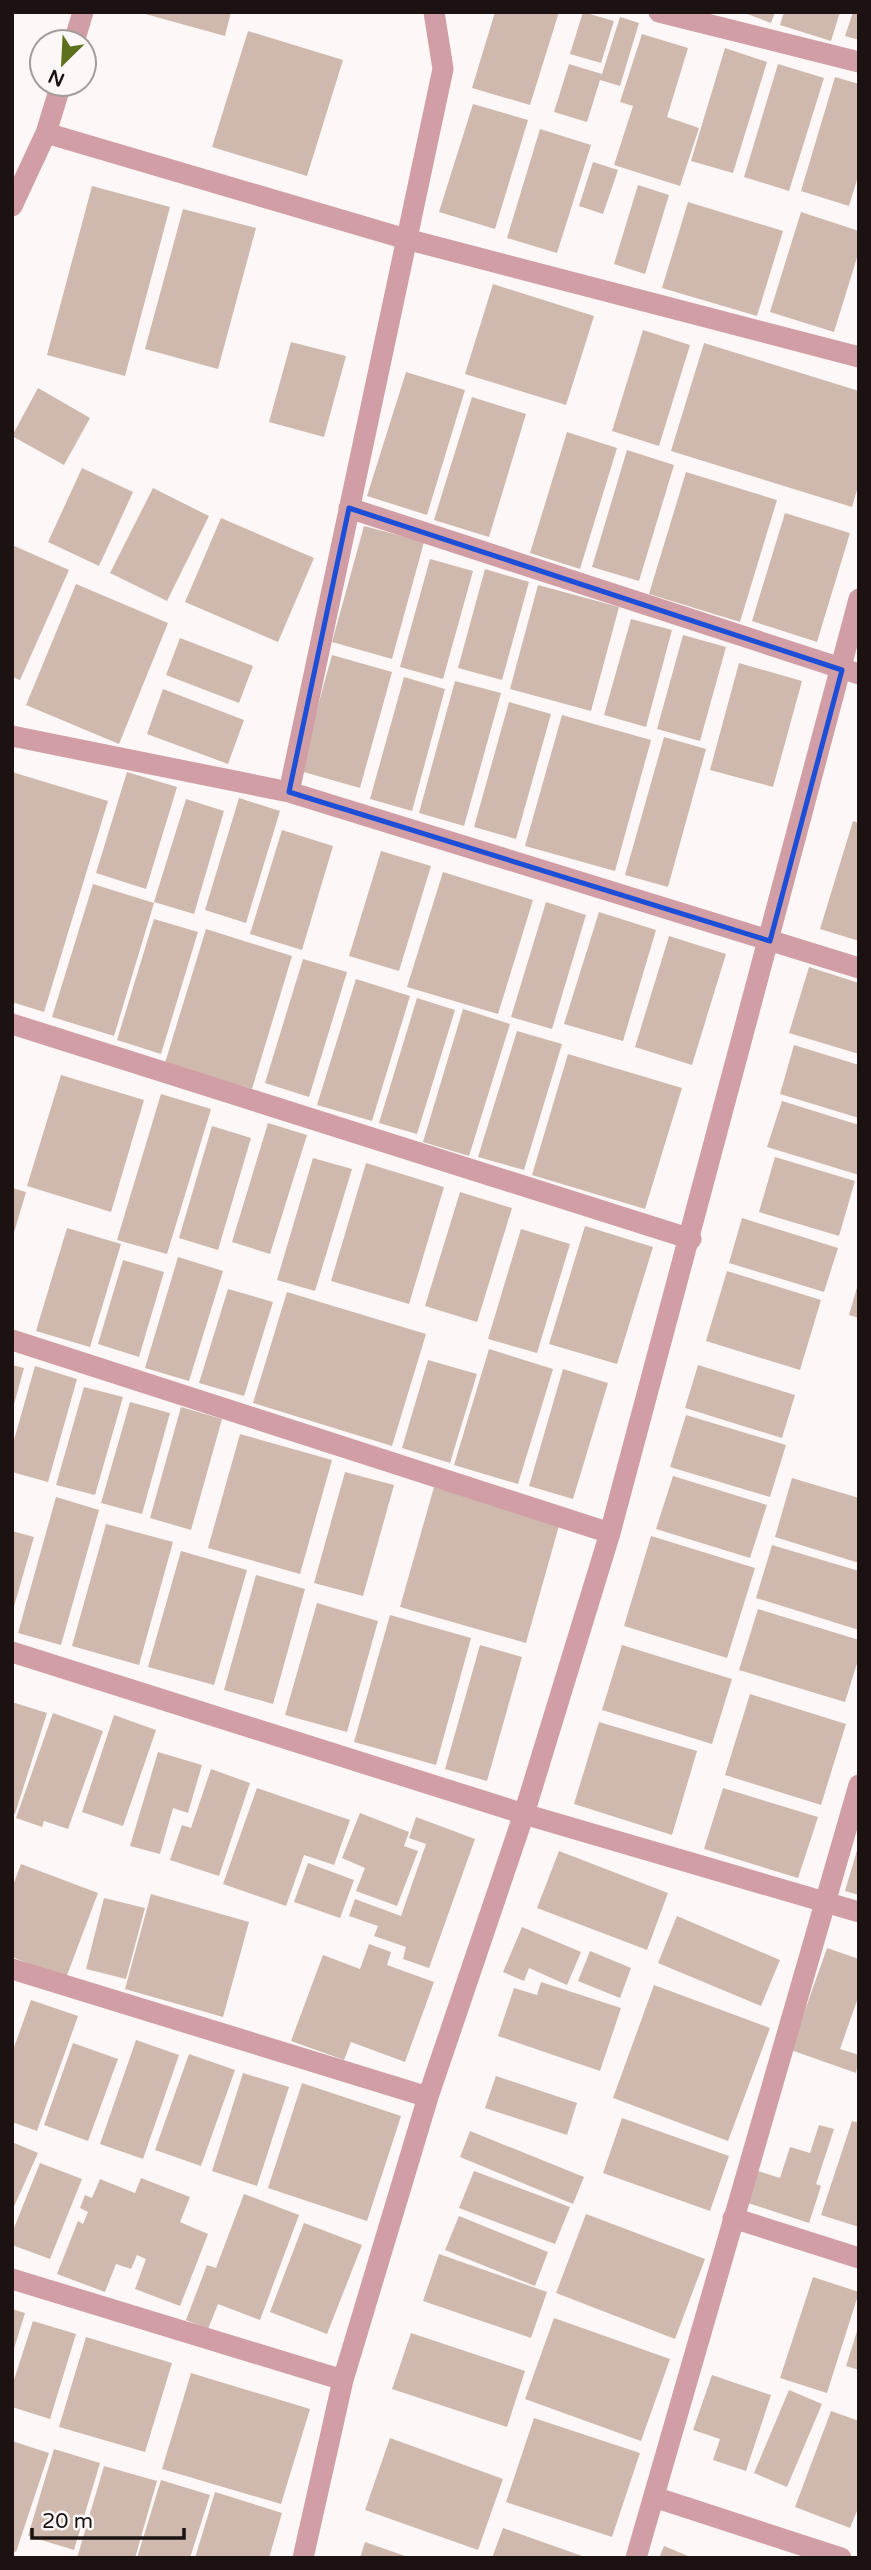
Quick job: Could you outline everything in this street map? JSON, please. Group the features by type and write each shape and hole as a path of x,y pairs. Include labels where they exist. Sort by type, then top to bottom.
{"street":[{"path":"289,792 443,69 434,12"},
{"path":"659,12 859,62"},
{"path":"12,205 46,133 57,98"},
{"path":"46,133 406,239 859,357"},
{"path":"349,508 850,672"},
{"path":"303,2558 343,2380 428,2097 524,1814 610,1532 770,941 850,672 859,599"},
{"path":"12,736 289,792 859,968"},
{"path":"12,1024 691,1239"},
{"path":"12,1340 610,1532"},
{"path":"12,1651 524,1814 859,1912"},
{"path":"636,2558 859,1785"},
{"path":"12,1969 428,2097"},
{"path":"733,2218 859,2258"},
{"path":"12,2279 343,2380"},
{"path":"654,2497 841,2558"}],"highlighted area":[{"path":"349,508 842,670 770,941 289,792"}],"building":[{"path":"138,12 231,12 225,36"},
{"path":"495,12 559,12 530,105 472,88"},
{"path":"583,12 614,21 601,63 570,54"},
{"path":"742,12 775,12 771,23"},
{"path":"784,12 840,12 831,41 780,25"},
{"path":"853,12 859,12 859,40 845,36"},
{"path":"620,17 639,23 620,86 600,80 587,122 554,112 569,64 602,74"},
{"path":"248,31 343,60 307,176 212,147"},
{"path":"642,34 688,48 667,117 699,128 680,186 614,165 633,106 620,102"},
{"path":"725,48 767,62 733,173 691,161"},
{"path":"778,64 824,78 789,191 744,177"},
{"path":"835,77 859,84 859,173 849,206 801,191"},
{"path":"473,104 528,120 495,229 439,212"},
{"path":"540,129 591,145 557,253 507,238"},
{"path":"593,162 618,170 603,214 579,206"},
{"path":"638,185 669,195 645,274 614,264"},
{"path":"92,186 170,207 125,376 47,355"},
{"path":"688,202 783,231 757,316 662,288"},
{"path":"183,209 256,228 218,369 145,349"},
{"path":"801,212 859,231 859,251 834,332 770,312"},
{"path":"493,284 594,316 566,405 465,374"},
{"path":"643,330 690,345 659,446 612,431"},
{"path":"291,342 346,356 324,437 269,422"},
{"path":"704,343 859,391 859,483 852,507 671,451"},
{"path":"406,372 465,390 427,515 367,496"},
{"path":"38,388 90,418 64,465 12,436"},
{"path":"472,397 526,414 489,537 434,520"},
{"path":"567,432 617,448 580,569 530,553"},
{"path":"627,450 674,465 639,581 592,567"},
{"path":"82,468 133,492 99,566 48,542"},
{"path":"686,472 777,500 740,622 649,594"},
{"path":"153,488 209,516 167,601 110,573"},
{"path":"785,513 850,533 817,642 752,621"},
{"path":"221,518 314,558 278,642 185,602"},
{"path":"364,526 424,542 392,659 332,642"},
{"path":"12,545 69,570 20,680 12,677"},
{"path":"430,559 473,571 443,679 400,667"},
{"path":"485,569 529,582 502,680 458,668"},
{"path":"76,584 168,623 119,744 26,705"},
{"path":"538,585 619,607 591,711 510,689"},
{"path":"631,619 672,630 646,727 604,715"},
{"path":"683,635 726,647 700,741 657,729"},
{"path":"180,638 253,666 239,703 166,675"},
{"path":"332,655 392,672 360,788 300,771"},
{"path":"739,663 802,681 773,787 710,770"},
{"path":"404,677 445,689 412,811 370,799"},
{"path":"455,681 501,693 464,826 419,813"},
{"path":"163,689 244,720 228,764 147,734"},
{"path":"509,702 551,714 516,839 474,827"},
{"path":"562,715 651,740 615,871 525,846"},
{"path":"664,737 706,749 668,887 625,875"},
{"path":"12,772 108,801 44,1012 12,1002"},
{"path":"127,772 177,787 146,889 96,873"},
{"path":"239,798 280,811 246,923 205,910"},
{"path":"186,799 224,811 194,914 154,902"},
{"path":"853,821 859,823 859,941 820,929"},
{"path":"282,830 333,846 302,950 250,934"},
{"path":"381,851 431,866 399,971 349,956"},
{"path":"443,872 533,900 498,1014 407,987"},
{"path":"93,884 154,903 114,1036 52,1017"},
{"path":"546,902 586,915 552,1029 511,1017"},
{"path":"599,912 656,930 623,1041 564,1024"},
{"path":"154,919 198,932 161,1054 117,1040"},
{"path":"206,929 292,956 252,1089 165,1063"},
{"path":"669,936 726,954 692,1065 635,1047"},
{"path":"303,959 347,972 309,1097 265,1083"},
{"path":"809,967 859,983 859,1054 789,1033"},
{"path":"356,979 410,996 372,1121 317,1105"},
{"path":"417,998 455,1010 417,1134 379,1123"},
{"path":"463,1009 510,1024 469,1156 423,1142"},
{"path":"517,1031 562,1044 524,1170 478,1157"},
{"path":"794,1045 859,1065 859,1118 780,1094"},
{"path":"568,1054 682,1088 645,1209 532,1175"},
{"path":"61,1075 144,1100 111,1212 27,1186"},
{"path":"161,1094 211,1109 167,1254 117,1240"},
{"path":"782,1101 859,1125 859,1175 767,1147"},
{"path":"268,1123 307,1135 270,1254 232,1242"},
{"path":"212,1126 251,1138 218,1250 179,1238"},
{"path":"775,1157 855,1181 839,1236 759,1212"},
{"path":"313,1158 352,1169 315,1291 277,1280"},
{"path":"366,1163 444,1187 409,1304 331,1281"},
{"path":"12,1188 26,1192 13,1236 12,1236"},
{"path":"460,1192 512,1208 477,1322 425,1306"},
{"path":"742,1218 838,1248 824,1292 729,1263"},
{"path":"585,1226 653,1247 617,1364 549,1344"},
{"path":"67,1228 121,1244 90,1347 36,1331"},
{"path":"521,1229 570,1244 537,1353 488,1339"},
{"path":"178,1257 223,1271 189,1381 145,1368"},
{"path":"123,1260 164,1272 139,1357 98,1344"},
{"path":"727,1271 821,1300 800,1370 706,1341"},
{"path":"859,1284 859,1318 849,1315"},
{"path":"228,1289 273,1302 244,1396 199,1383"},
{"path":"287,1292 426,1334 392,1446 253,1403"},
{"path":"489,1349 553,1369 518,1484 454,1465"},
{"path":"428,1360 477,1374 450,1463 402,1448"},
{"path":"12,1365 24,1368 13,1408 12,1407"},
{"path":"698,1365 795,1395 782,1438 685,1408"},
{"path":"35,1366 77,1379 48,1482 12,1472 12,1447"},
{"path":"563,1369 608,1383 573,1499 529,1486"},
{"path":"84,1387 123,1397 95,1495 56,1485"},
{"path":"130,1402 170,1413 142,1514 101,1503"},
{"path":"181,1407 222,1419 191,1530 150,1518"},
{"path":"686,1415 786,1445 770,1497 670,1467"},
{"path":"240,1434 332,1460 300,1574 208,1548"},
{"path":"345,1472 394,1485 363,1596 314,1583"},
{"path":"673,1476 767,1505 750,1558 656,1529"},
{"path":"792,1478 859,1498 859,1563 775,1537"},
{"path":"434,1487 560,1522 526,1643 400,1607"},
{"path":"56,1497 99,1510 61,1645 18,1633"},
{"path":"106,1524 173,1542 139,1665 72,1646"},
{"path":"12,1531 34,1537 13,1610 12,1610"},
{"path":"651,1536 755,1568 727,1658 624,1626"},
{"path":"772,1545 859,1571 859,1630 756,1598"},
{"path":"181,1551 247,1570 214,1685 148,1667"},
{"path":"256,1575 305,1589 273,1704 224,1690"},
{"path":"317,1603 378,1621 347,1732 285,1715"},
{"path":"758,1609 859,1640 859,1657 845,1702 739,1670"},
{"path":"390,1615 471,1638 436,1765 354,1742"},
{"path":"480,1645 522,1657 487,1781 445,1769"},
{"path":"622,1645 732,1679 712,1744 602,1710"},
{"path":"750,1694 846,1724 821,1805 725,1775"},
{"path":"12,1702 47,1713 15,1814 12,1813"},
{"path":"53,1713 103,1731 68,1829 44,1821 42,1827 16,1818"},
{"path":"114,1715 156,1730 123,1826 82,1812"},
{"path":"599,1722 697,1751 672,1835 574,1804"},
{"path":"158,1752 202,1765 188,1813 173,1808 160,1854 130,1846"},
{"path":"211,1769 250,1783 219,1876 170,1860 182,1825 191,1828"},
{"path":"257,1788 350,1820 334,1865 304,1855 286,1906 223,1884"},
{"path":"723,1788 818,1817 798,1878 704,1849"},
{"path":"360,1813 409,1832 404,1846 418,1851 397,1906 356,1891 365,1868 342,1858"},
{"path":"416,1817 475,1839 429,1968 403,1959 406,1947 374,1936 378,1926 349,1916 355,1899 401,1916 426,1844 409,1838"},
{"path":"859,1847 859,1895 845,1891"},
{"path":"559,1851 668,1893 647,1950 537,1908"},
{"path":"308,1863 354,1880 340,1918 294,1902"},
{"path":"21,1864 98,1893 66,1978 12,1957 12,1888"},
{"path":"151,1894 249,1922 223,2017 125,1989"},
{"path":"104,1898 145,1908 126,1979 86,1969"},
{"path":"677,1916 780,1960 761,2006 658,1963"},
{"path":"522,1927 581,1952 567,1985 529,1968 524,1981 503,1972"},
{"path":"369,1944 391,1952 387,1965 434,1982 405,2062 351,2042 344,2060 291,2041 323,1955 360,1969"},
{"path":"827,1948 859,1959 859,1995 840,2049 859,2055 856,2073 791,2050"},
{"path":"590,1951 631,1968 620,1998 578,1981"},
{"path":"541,1982 621,2008 600,2071 498,2036 514,1988 537,1995"},
{"path":"654,1985 770,2028 728,2141 613,2098"},
{"path":"31,2000 78,2016 37,2131 12,2122 12,2053"},
{"path":"136,2040 179,2055 143,2159 100,2144"},
{"path":"73,2043 118,2059 88,2141 44,2125"},
{"path":"189,2054 235,2070 201,2166 155,2150"},
{"path":"243,2073 289,2087 257,2186 212,2171"},
{"path":"496,2076 577,2103 567,2135 485,2108"},
{"path":"302,2083 401,2116 367,2221 268,2188"},
{"path":"622,2118 729,2156 710,2211 603,2173"},
{"path":"852,2121 859,2123 859,2227 821,2215"},
{"path":"819,2125 834,2129 816,2184 821,2186 809,2223 748,2203 758,2171 780,2178 790,2147 810,2153"},
{"path":"470,2131 584,2177 573,2204 460,2157"},
{"path":"12,2142 38,2153 12,2211"},
{"path":"40,2163 82,2179 50,2259 12,2245 12,2233"},
{"path":"474,2171 570,2207 555,2244 459,2208"},
{"path":"141,2178 190,2197 180,2222 208,2234 180,2306 135,2289 146,2259 137,2255 131,2269 116,2264 105,2292 57,2274 78,2221 83,2224 88,2212 80,2208 85,2195 92,2198 100,2179 135,2193"},
{"path":"244,2194 299,2215 260,2320 218,2304 208,2329 186,2320 207,2265 216,2268"},
{"path":"586,2214 705,2259 675,2339 556,2293"},
{"path":"459,2216 548,2252 535,2286 445,2250"},
{"path":"304,2223 362,2245 327,2334 270,2312"},
{"path":"439,2254 547,2292 531,2338 423,2301"},
{"path":"813,2277 859,2292 827,2393 780,2378"},
{"path":"12,2309 25,2313 13,2352 12,2352"},
{"path":"554,2318 670,2359 641,2441 525,2399"},
{"path":"33,2321 76,2334 50,2419 12,2407 12,2386"},
{"path":"859,2328 859,2370 846,2366"},
{"path":"411,2333 525,2371 507,2427 392,2389"},
{"path":"86,2337 172,2363 145,2452 59,2427"},
{"path":"191,2373 310,2409 281,2504 162,2469"},
{"path":"712,2375 771,2395 746,2471 713,2460 720,2439 693,2430"},
{"path":"789,2390 822,2404 787,2487 754,2473"},
{"path":"831,2411 859,2421 859,2506 850,2528 795,2507"},
{"path":"534,2418 640,2453 612,2537 506,2502"},
{"path":"390,2438 503,2479 478,2550 365,2510"},
{"path":"12,2441 49,2453 16,2552 12,2551"},
{"path":"54,2449 100,2463 74,2550 28,2536"},
{"path":"104,2466 157,2481 135,2558 77,2558"},
{"path":"161,2480 210,2495 190,2558 137,2558"},
{"path":"215,2492 282,2513 269,2558 195,2558"},
{"path":"503,2528 585,2557 585,2558 492,2558"},
{"path":"365,2542 408,2557 408,2558 360,2558"},
{"path":"664,2546 693,2558 659,2558"}]}
